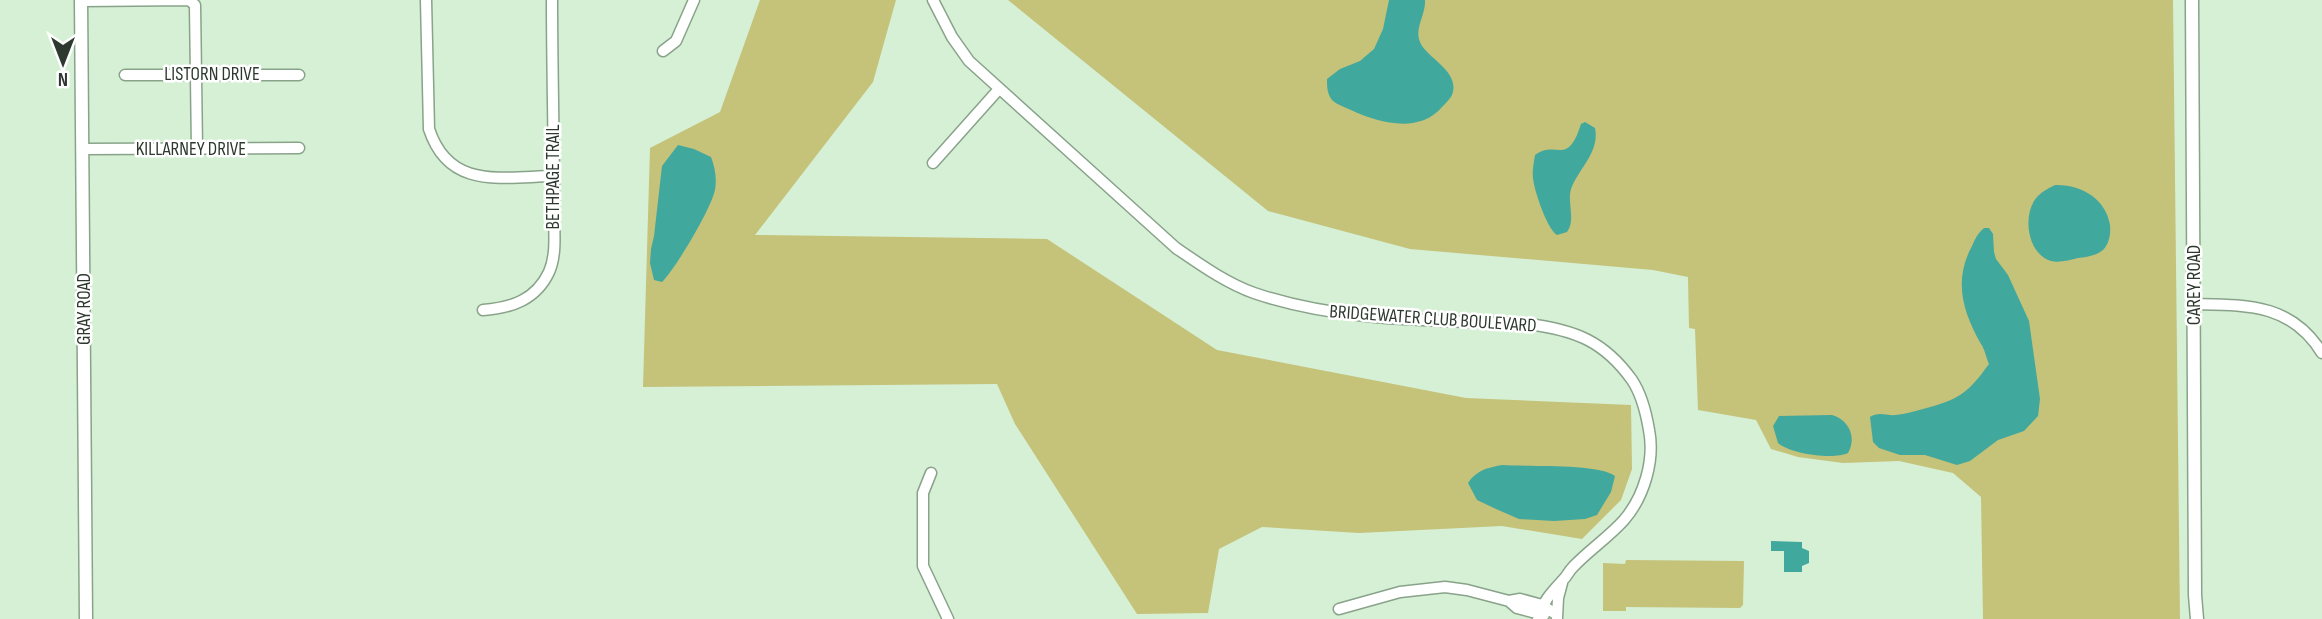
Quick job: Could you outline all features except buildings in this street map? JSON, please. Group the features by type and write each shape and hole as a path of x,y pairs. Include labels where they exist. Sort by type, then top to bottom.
{"street":[{"path":"426,0 429,129 434,145 456,169 474,176 554,176"},
{"name":"BETHPAGE TRAIL","path":"483,310 503,307 529,297 549,272 553,253 554,176 552,0"},
{"path":"663,51 676,41 683,31 694,0"},
{"name":"BRIDGEWATER CLUB BOULEVARD","path":"933,0 952,37 969,61 1176,248 1207,270 1252,292 1311,309 1352,316 1528,324 1556,328 1580,335 1603,348 1620,364 1637,388 1646,410 1651,439 1650,461 1644,483 1624,520 1550,592 1540,613"},
{"name":"CAREY ROAD","path":"2192,0 2197,619"},
{"path":"81,1 193,2 196,14 197,149"},
{"name":"GRAY ROAD","path":"81,1 86,619"},
{"name":"LISTORN DRIVE","path":"125,75 299,75"},
{"path":"933,163 999,89"},
{"name":"KILLARNEY DRIVE","path":"83,149 299,148"},
{"path":"2194,304 2244,305 2267,309 2295,323 2322,353"},
{"path":"931,473 923,493 923,566 948,619"},
{"name":"CAREY ROAD","path":"2196,570 2206,619"},
{"path":"1339,609 1400,592 1434,587 1467,590 1508,600 1517,608 1557,617 1563,580"}],"shaded area":[{"path":"760,0 896,0 873,82 755,235 1047,239 1217,350 1466,398 1631,405 1632,469 1621,500 1582,539 1502,526 1359,533 1262,527 1219,549 1208,613 1137,614 1015,424 997,384 643,387 650,148 720,112"},
{"path":"1008,0 2173,0 2180,619 1983,619 1981,497 1953,473 1899,461 1843,463 1798,457 1771,449 1756,420 1698,410 1695,329 1689,328 1688,277 1653,270 1410,249 1268,211"},
{"path":"1626,560 1744,561 1743,605 1740,608 1626,607 1626,611 1603,611 1603,563 1625,564"}],"water":[{"path":"1389,0 1425,0 1418,32 1420,42 1452,79 1450,98 1433,115 1422,121 1398,124 1374,119 1336,103 1328,92 1327,79 1340,69 1360,61 1374,49 1383,29"},
{"path":"1585,122 1595,128 1596,137 1592,152 1571,189 1570,227 1567,232 1557,235 1545,217 1536,191 1533,175 1535,155 1543,151 1566,149 1576,137 1581,124"},
{"path":"678,145 711,157 716,186 700,224 662,282 654,280 650,263 651,249 662,166"},
{"path":"2055,185 2083,190 2098,201 2108,216 2110,225 2109,239 2103,250 2091,256 2057,262 2043,257 2037,251 2028,226 2031,208 2038,196"},
{"path":"1984,228 1989,228 1993,234 1996,259 2008,275 2029,321 2040,399 2038,416 2024,431 1998,440 1970,461 1957,465 1925,455 1900,455 1879,448 1873,442 1870,417 1876,414 1906,413 1954,398 1968,389 1989,364 1969,320 1962,284 1966,259"},
{"path":"1832,415 1843,421 1850,430 1852,441 1848,453 1833,456 1812,455 1778,443 1773,426 1779,416"},
{"path":"1502,465 1578,467 1615,476 1611,492 1597,515 1585,519 1554,521 1519,519 1477,500 1468,483 1483,470"},
{"path":"1771,541 1802,542 1802,548 1809,551 1809,563 1802,566 1802,572 1784,572 1784,551 1771,551"}]}
